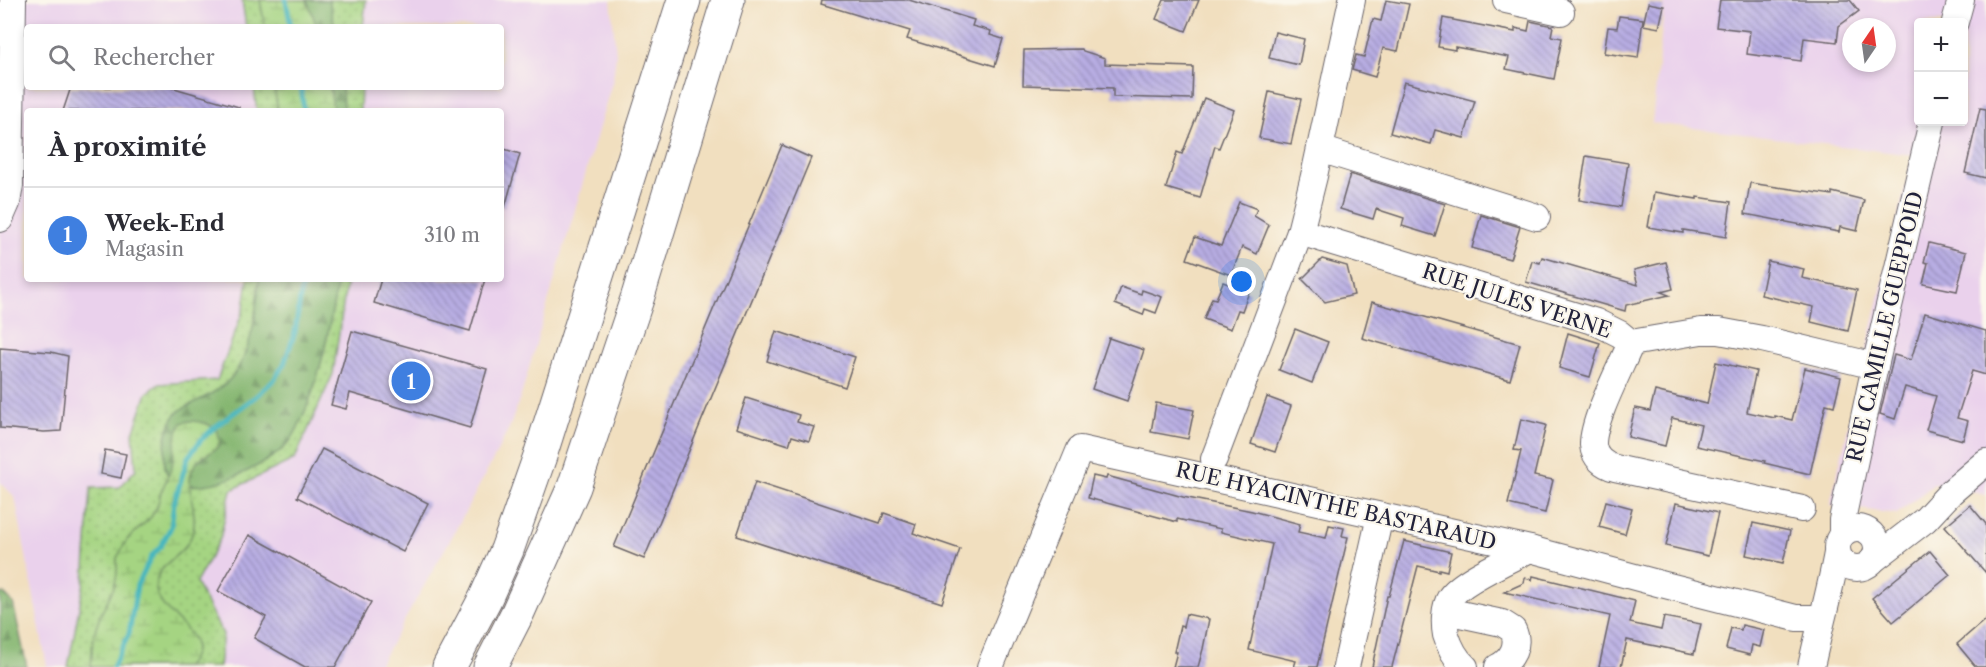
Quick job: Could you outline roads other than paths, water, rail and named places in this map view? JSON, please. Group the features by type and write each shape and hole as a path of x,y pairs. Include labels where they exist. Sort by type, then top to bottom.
{"highway":[{"path":"490,667 518,612 574,487 634,307 728,0"},
{"path":"677,169 706,115 752,0"},
{"path":"449,667 485,599 540,456 684,2"}],"street":[{"path":"0,219 7,203 10,184 13,0"},
{"path":"1214,459 1300,232 1352,0"},
{"path":"1506,0 1561,12"},
{"path":"1956,18 1960,0"},
{"name":"RUE CAMILLE GUEPPOID","path":"1825,609 1852,554 1842,519 1931,126"},
{"path":"1320,149 1537,217"},
{"name":"RUE JULES VERNE","path":"1300,232 1596,322 1620,334 1631,343 1701,330 1762,339 1875,366"},
{"path":"1631,343 1597,426 1593,446 1600,461 1615,468 1802,509"},
{"name":"RUE HYACINTHE BASTARAUD","path":"990,667 1080,449 1530,549 1661,585 1796,618 1825,609"},
{"path":"1951,492 1894,524 1870,532 1854,528 1852,554 1925,520 1951,492 1986,462"},
{"path":"1346,667 1380,516"},
{"path":"1465,667 1459,662 1448,642 1445,629 1446,611 1450,598 1457,590 1530,549"},
{"path":"1811,667 1825,609"},
{"path":"1446,611 1502,623 1513,630 1516,646 1512,655 1498,667"}],"waterway":[{"path":"286,0 290,24"},
{"path":"301,90 304,108"},
{"path":"113,667 129,634 137,585 171,527 174,503 188,457 215,427 274,380 284,364 295,332 303,282"}],"place":[{"name":"Week-End","path":"411,381"}]}
